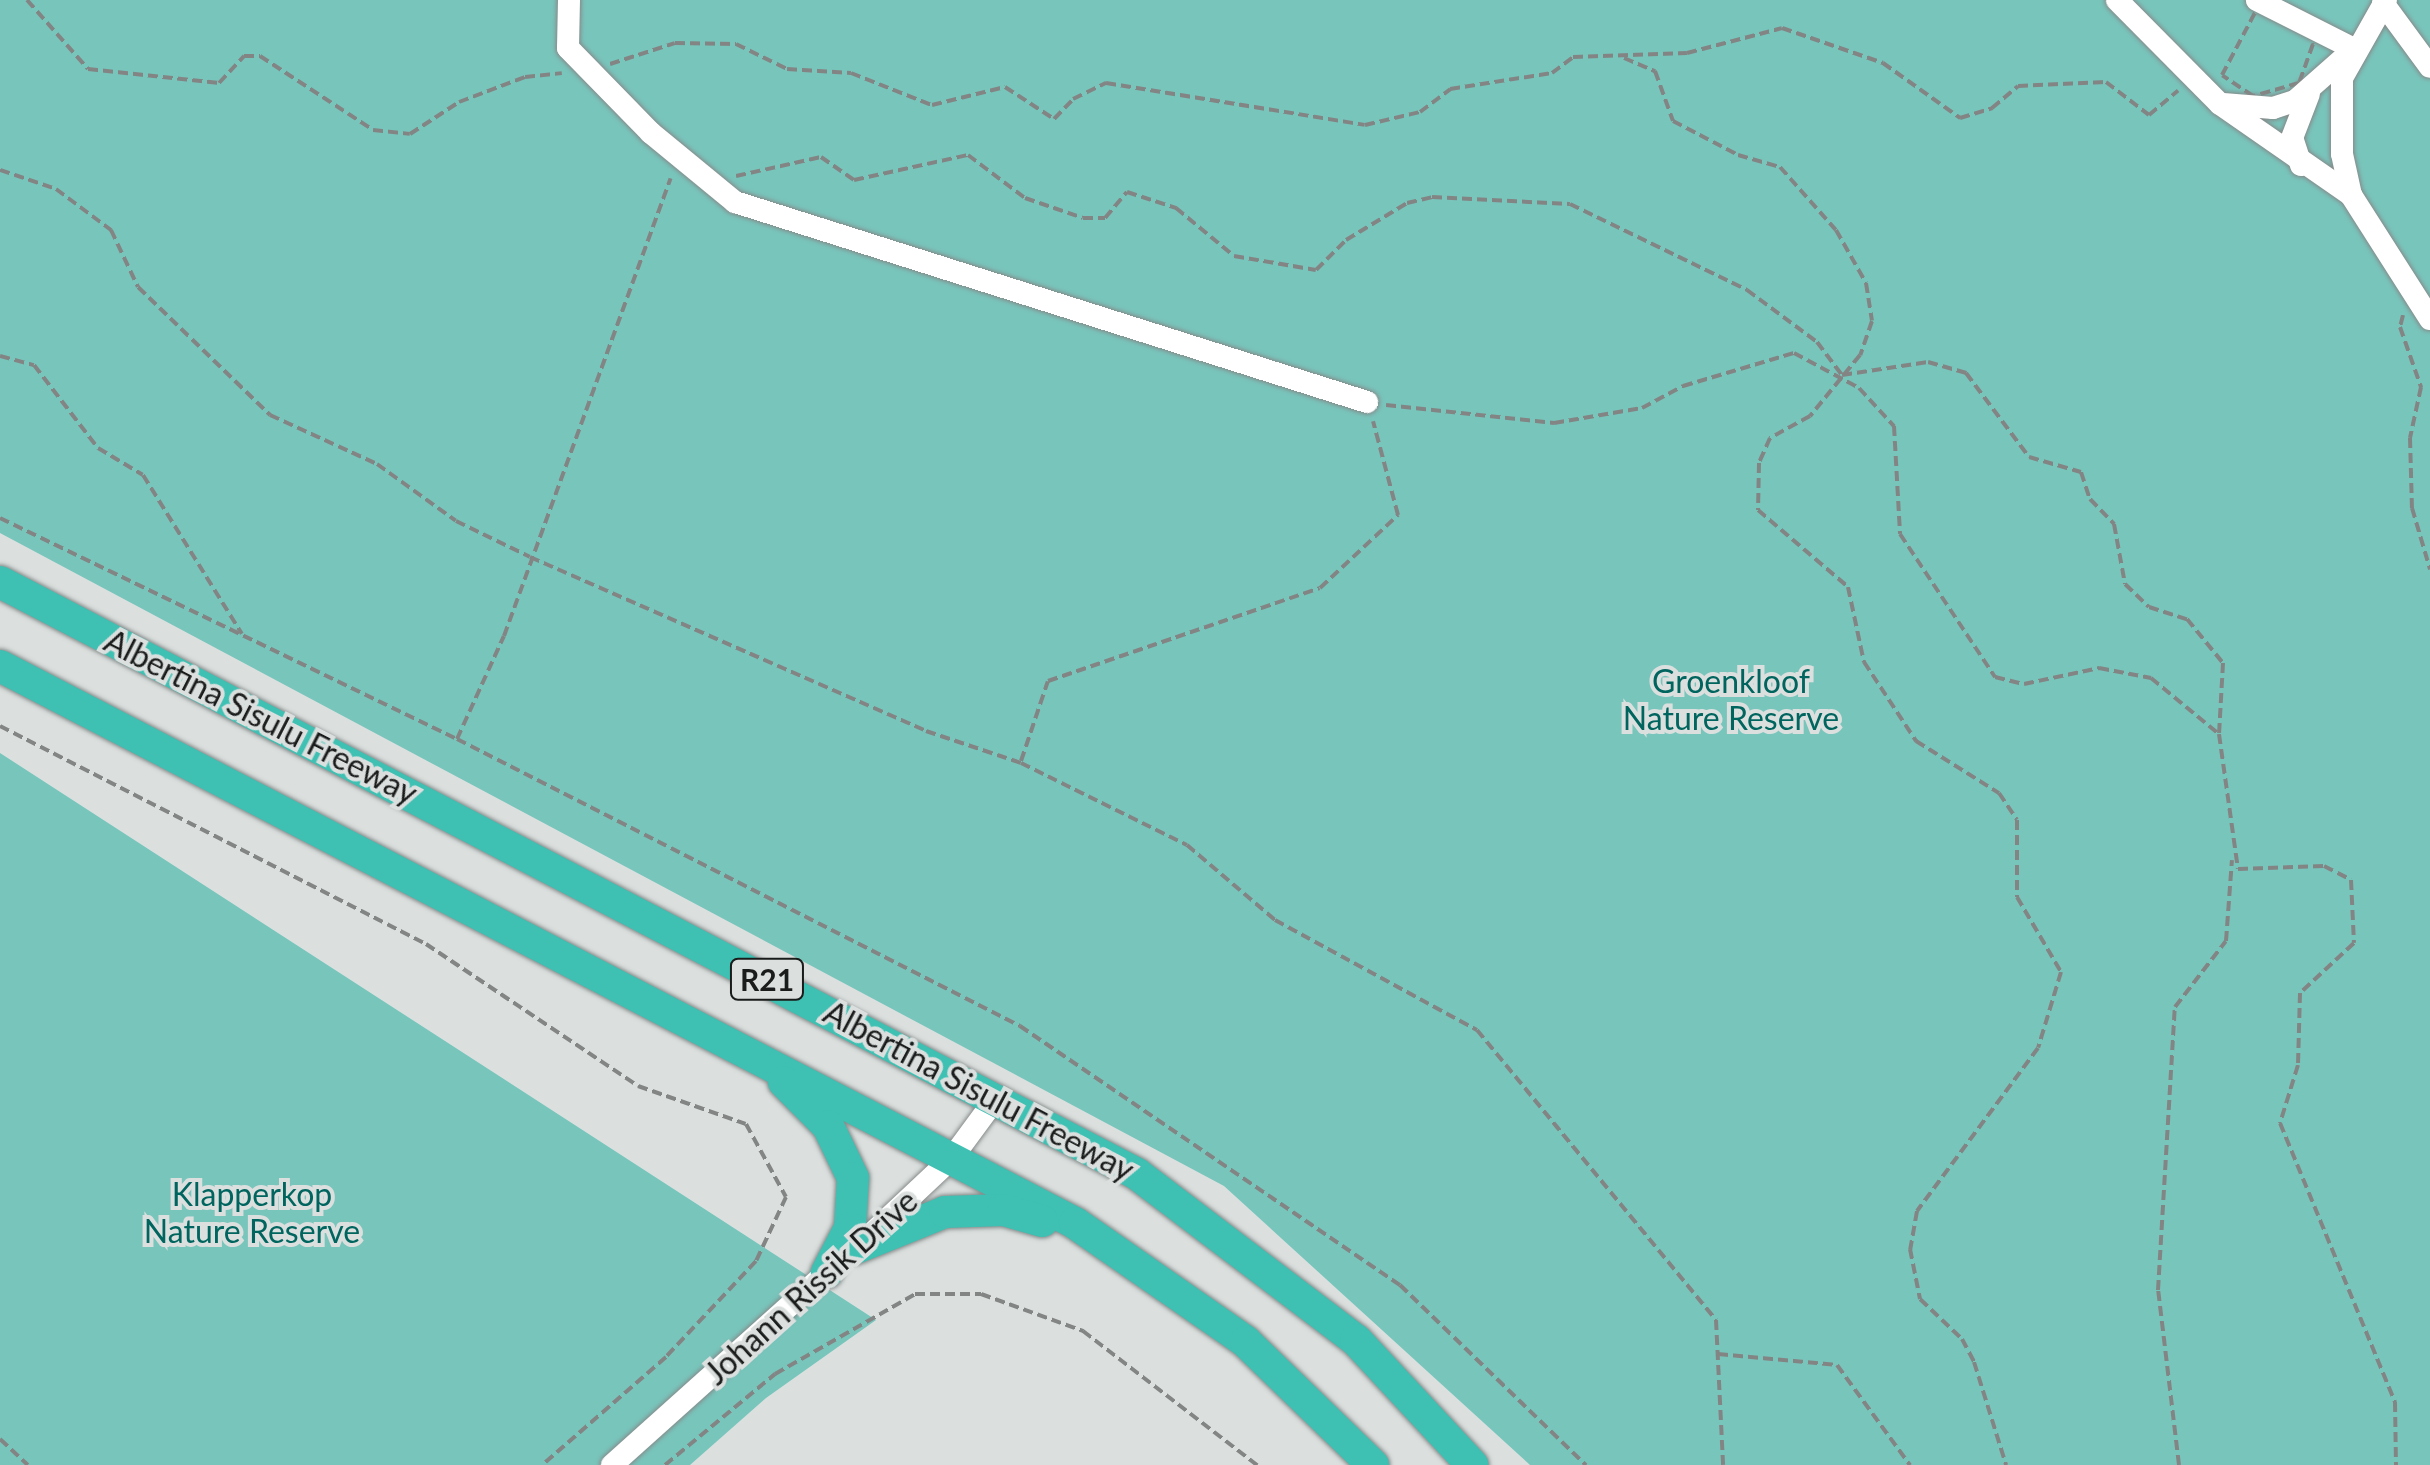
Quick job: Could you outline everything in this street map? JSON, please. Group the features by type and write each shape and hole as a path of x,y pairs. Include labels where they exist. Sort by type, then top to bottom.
{"highway":[{"name":"Albertina Sisulu Freeway","path":"0,582 997,1097 1137,1174 1278,1274 1356,1340 1472,1465"},
{"name":"R21","path":"0,666 952,1158 1164,1279 1246,1342 1373,1465"},
{"path":"764,1060 828,1126 853,1178 848,1234 828,1272"},
{"path":"856,1248 945,1212 1004,1210 1164,1279"}],"street":[{"path":"569,0 568,48 588,72 707,184 735,202 1368,402"},
{"path":"2117,0 2220,104 2303,168 2350,194"},
{"path":"2258,2 2354,49"},
{"path":"2220,104 2273,108 2309,94 2354,49 2384,2 2430,67"},
{"path":"2354,49 2339,104 2350,194 2430,318"},
{"path":"2303,168 2292,138 2309,94"},
{"name":"Johann Rissik Drive","path":"612,1465 952,1158 997,1097"}],"path":[{"path":"28,0 88,69 219,82 244,56 260,56 373,130 410,134 459,102 525,77 588,72 675,43 736,44 787,69 851,73 932,104 1005,87 1054,119 1073,98 1106,83 1365,126 1420,112 1450,89 1552,73 1573,58 1686,54 1782,28 1883,64 1960,118 1992,108 2018,86 2061,82 2106,82 2149,114 2190,75"},
{"path":"2258,2 2308,29 2314,44 2299,83 2253,96 2222,75 2258,2"},
{"path":"1620,56 1655,72 1674,121 1738,155 1780,167 1836,230 1866,283 1872,321 1860,355 1838,374 1810,416 1770,438 1760,463 1758,510 1848,587 1864,662 1916,741 1999,792 2017,820 2017,897 2061,972 2038,1048 1917,1210 1910,1250 1920,1299 1962,1338 1974,1362 2006,1465"},
{"path":"707,184 807,157 854,180 968,155 1024,198 1084,218 1105,218 1126,192 1176,208 1234,256 1316,270 1346,240 1407,203 1432,197 1570,204 1748,290 1817,342 1838,374 1894,426 1900,534 1996,678 2024,684 2099,668 2151,678 2220,734"},
{"path":"457,738 530,557 679,156"},
{"path":"0,170 56,189 111,230 138,287 270,414 377,464 456,521 530,557 926,731 1021,763 1187,845 1275,920 1477,1030 1716,1320 1723,1465"},
{"path":"2410,292 2400,327 2422,387 2410,438 2412,508 2430,569"},
{"path":"1021,763 1048,681 1320,588 1398,514 1368,402 1554,424 1642,408 1683,386 1794,352 1838,374 1954,366 1978,384 1990,412 2030,457 2081,472 2090,499 2114,524 2125,584 2149,607 2187,619 2223,664 2220,734 2232,860 2226,941 2174,1007 2158,1290 2180,1465"},
{"path":"0,356 34,365 98,448 143,475 242,634"},
{"path":"0,518 457,738 1020,1026 1400,1285 1586,1465"},
{"path":"0,726 426,944 638,1086 746,1124 786,1198 756,1261 666,1358 542,1465"},
{"path":"2232,860 2248,872 2324,866 2351,880 2354,943 2300,994 2298,1065 2280,1123 2396,1402 2396,1465"},
{"path":"664,1465 775,1374 915,1294 981,1294 1083,1331 1257,1465"},
{"path":"1718,1354 1837,1365 1910,1465"},
{"path":"0,1439 28,1465"}],"green space":[{"name":"Groenkloof Nature Reserve","path":"0,0 2430,0 2430,1465 1530,1465 1224,1186 0,533"},
{"name":"Klapperkop Nature Reserve","path":"0,753 876,1320 766,1398 690,1465 0,1465"}]}
